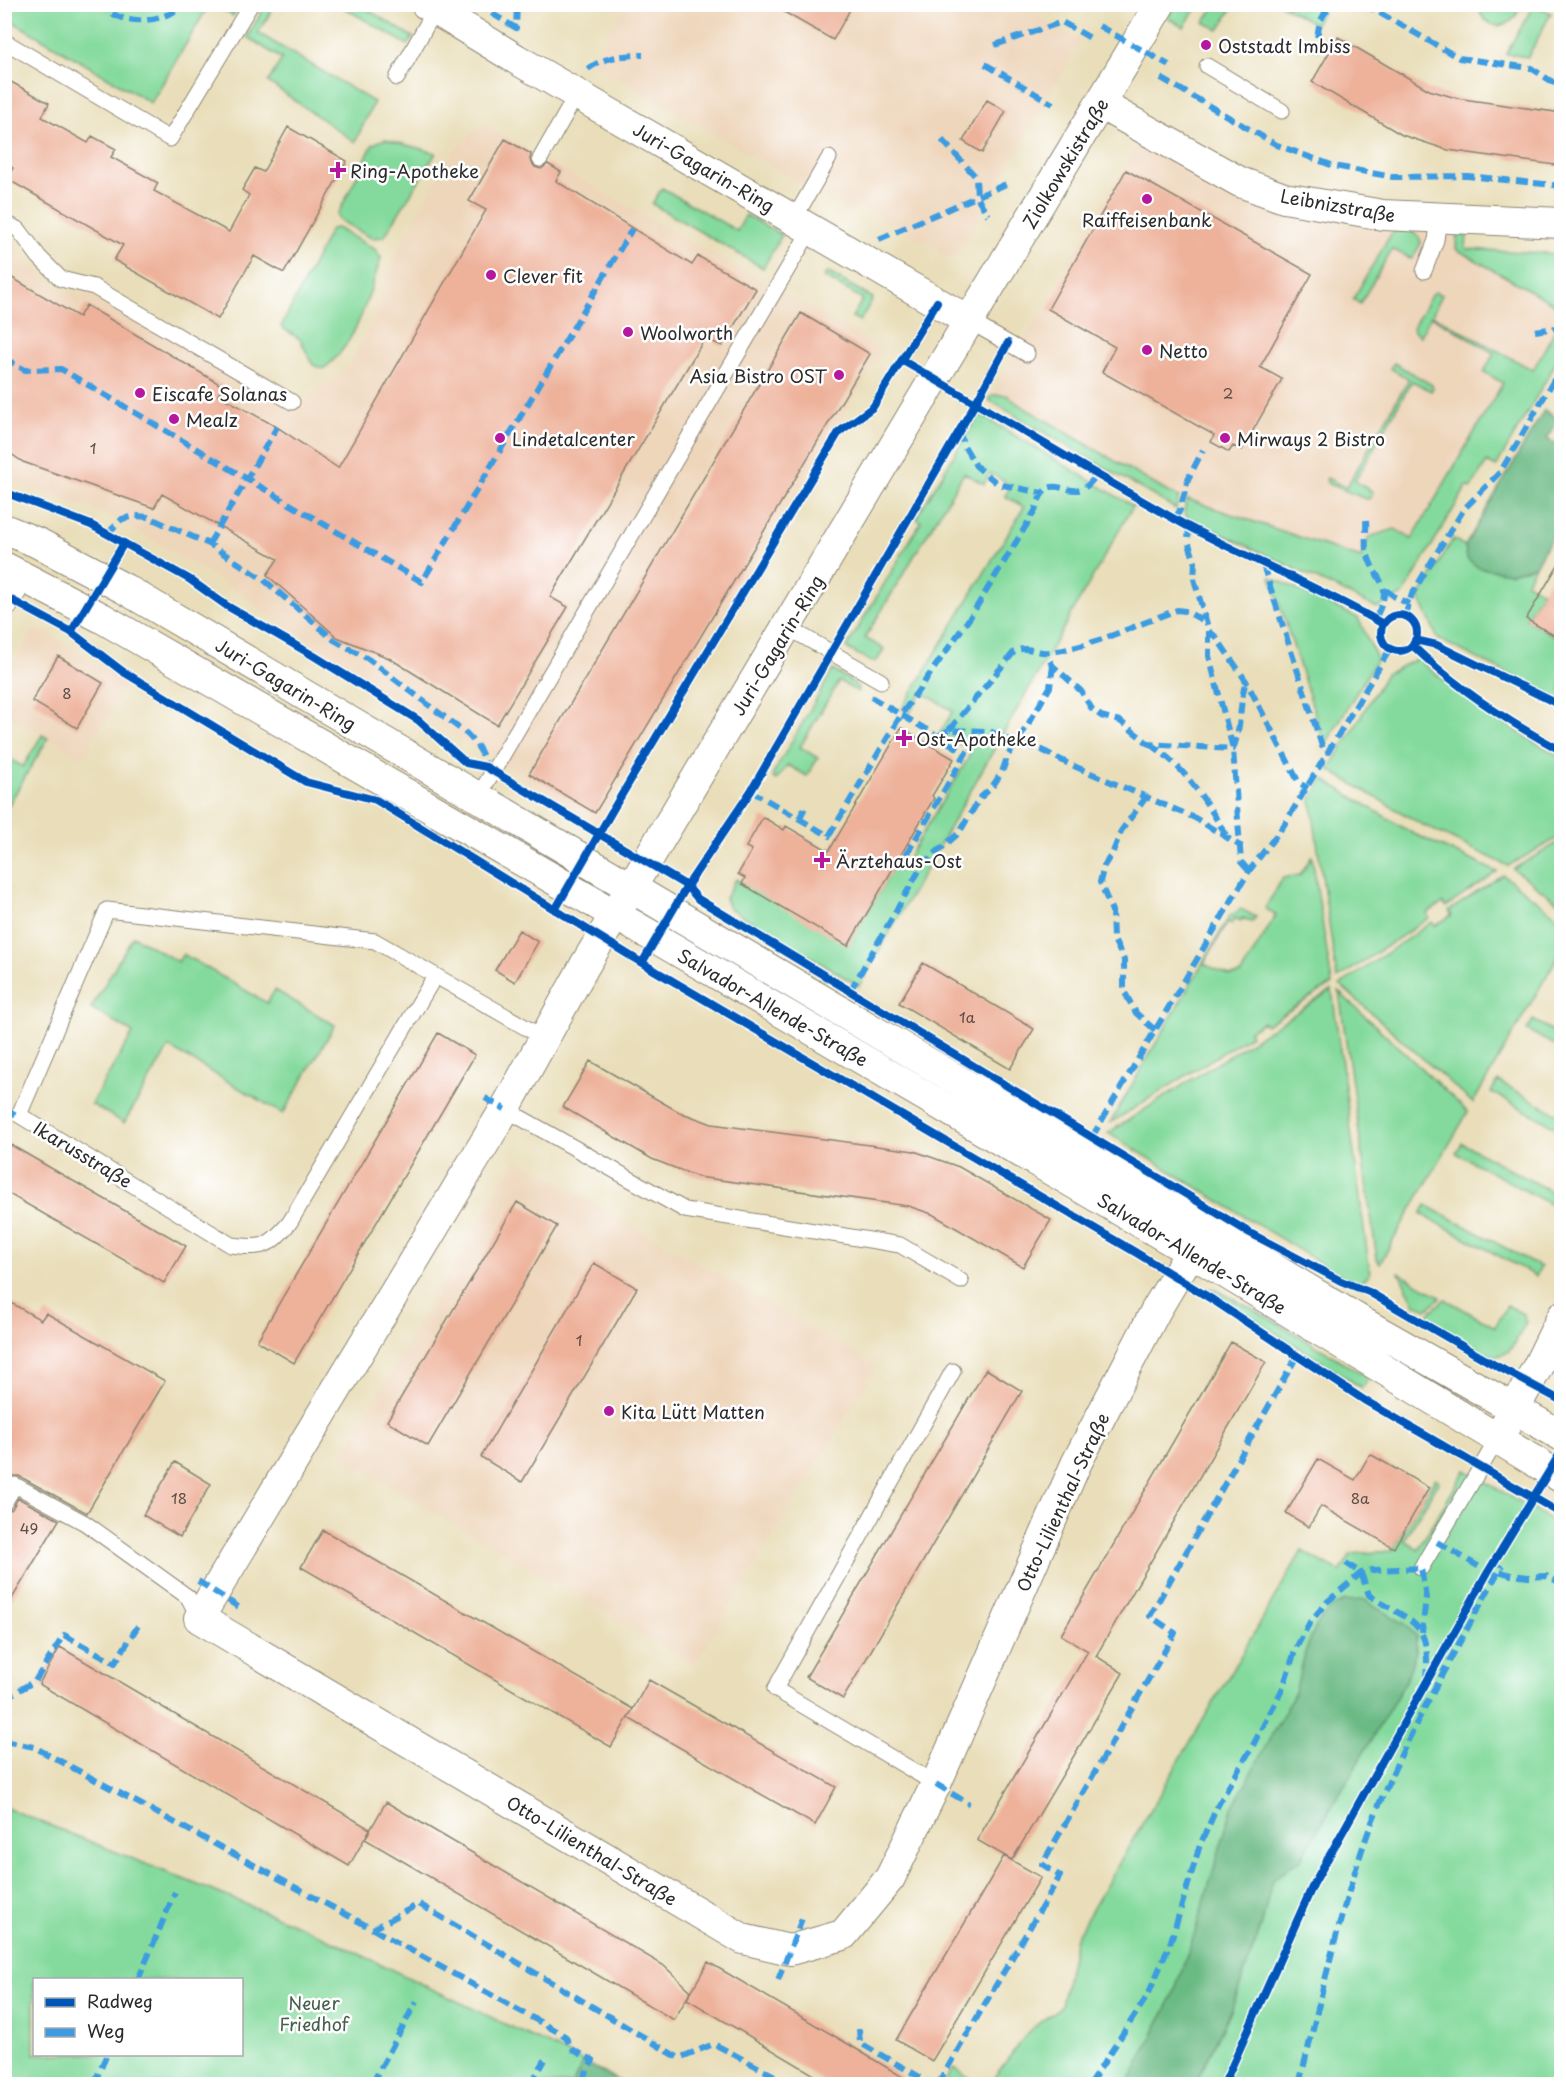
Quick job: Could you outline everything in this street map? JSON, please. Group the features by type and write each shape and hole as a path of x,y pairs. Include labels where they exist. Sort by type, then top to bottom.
{"street":[{"name":"Ziolkowskistraße","path":"969,321 1160,4"},
{"name":"Juri-Gagarin-Ring","path":"4,529 47,547 125,589 632,888 969,321 431,7"},
{"name":"Leibnizstraße","path":"1100,104 1240,182 1284,198 1383,214 1562,223"},
{"name":"Juri-Gagarin-Ring","path":"12,571 112,624 615,915"},
{"path":"4,602 12,571"},
{"path":"199,1618 505,1109 632,888"},
{"name":"Salvador-Allende-Straße","path":"632,888 1198,1240 1497,1440 1562,1478"},
{"name":"Salvador-Allende-Straße","path":"615,915 1198,1240 1369,1326 1562,1436"},
{"name":"Otto-Lilienthal-Straße","path":"199,1618 743,1939 790,1950 843,1935 890,1878 936,1784 1076,1464 1156,1310 1198,1240"},
{"path":"1497,1440 1538,1368 1562,1317"}],"lane":[{"path":"4,41 170,139 251,4"},
{"path":"397,78 431,7"},
{"path":"1207,66 1282,111"},
{"path":"540,159 577,94"},
{"path":"478,796 802,224 829,158"},
{"path":"1424,271 1436,240 1439,218"},
{"path":"4,222 20,230 39,257 61,279 94,287 292,402"},
{"path":"969,321 1027,354"},
{"path":"787,627 881,681"},
{"name":"Ikarusstraße","path":"435,976 290,1222 273,1241 254,1248 231,1245 19,1115 107,910 375,941 544,1038"},
{"path":"505,1109 685,1210 900,1245 961,1281"},
{"path":"936,1784 775,1689 953,1371"},
{"path":"1421,1568 1497,1440"},
{"path":"4,1503 15,1485 85,1523 188,1597 199,1618"}],"shaded area":[{"path":"625,4 1018,5 1081,40 956,257 950,258 864,208 851,212 844,209 590,63"},
{"path":"482,124 883,349 598,824 396,701 204,570 109,516 5,480 5,240 59,290 93,295 295,409 348,367 375,316 395,254 452,152"},
{"path":"1138,144 1258,208 1324,222 1457,234 1456,249 1561,308 1561,319 1533,370 1497,350 1503,383 1412,539 1361,558 1171,494 1018,404 1007,395 992,395"},
{"path":"44,631 128,683 82,758 5,713 5,679 32,632"},
{"name":"Kita Lütt Matten","path":"516,1158 877,1366 694,1665 342,1457"}],"green space":[{"path":"240,4 233,16 213,5"},
{"path":"4,5 209,5 151,103 5,17"},
{"path":"266,5 275,5 258,33 374,102 355,142 268,82 282,59 247,37"},
{"path":"339,5 360,5 413,37 408,45"},
{"path":"1176,5 1198,5 1184,27 1168,18"},
{"path":"1215,5 1234,5 1219,30 1204,22"},
{"path":"1281,5 1324,5 1325,7 1315,24"},
{"path":"1479,5 1519,5 1513,19 1498,26 1484,19"},
{"path":"1534,5 1551,13 1528,57 1506,54"},
{"path":"385,139 436,153 384,237 371,238 341,221 337,216 373,144"},
{"path":"662,188 737,231 746,215 782,235 763,268 652,204"},
{"path":"337,228 376,250 381,258 353,333 335,359 323,369 313,365 300,339 281,327 331,229"},
{"path":"1399,229 1408,229 1419,237 1421,243 1412,259 1392,249 1360,304 1353,299 1391,234"},
{"path":"1457,234 1467,234 1466,249 1561,254 1561,308 1456,249"},
{"path":"827,272 873,298 860,321 852,317 863,299 824,277"},
{"path":"1435,292 1442,295 1432,315 1533,370 1561,319 1561,354 1496,467 1487,462 1471,488 1467,486 1403,595 1377,608 1187,517 1184,512 1187,499 1361,558 1369,537 1395,529 1412,539 1503,383 1484,372 1494,353 1431,316 1420,336 1414,331 1413,327"},
{"path":"1394,363 1432,385 1433,388 1431,391 1412,381 1355,481 1373,492 1370,498 1366,499 1328,484 1326,480 1327,478 1346,488 1409,379 1390,368"},
{"path":"992,395 1007,395 1018,404 1179,497 1176,509 989,400"},
{"path":"1544,410 1558,419 1547,439 1561,447 1561,521 1535,566 1510,573 1479,568 1467,559 1465,546"},
{"path":"979,414 1133,506 859,986 729,908 725,898 736,879 848,945 896,863 903,866 969,757 970,752 965,747 940,733 953,711 922,692 909,714 902,709 1024,507 1005,496 1011,485 990,473 984,484 964,473 865,638 884,649 877,661 870,661 846,648 921,522 916,518"},
{"path":"1453,539 1465,546 1467,559 1510,573 1535,566 1526,583 1542,591 1526,619 1561,640 1561,700 1438,639 1419,597"},
{"path":"1271,577 1358,618 1377,659 1325,745"},
{"path":"1417,659 1487,711 1561,757 1561,836 1508,866 1421,824 1329,770 1386,674"},
{"path":"833,670 854,683 858,692 839,681 800,747 818,758 807,776 788,765 776,780 773,774"},
{"path":"42,735 48,738 5,811 5,756 23,767"},
{"path":"1323,779 1412,833 1497,872 1446,907 1443,903 1427,913 1429,918 1337,979 1311,800"},
{"path":"1561,841 1561,904 1513,869"},
{"path":"1312,856 1332,984 1266,1025 1263,1022 1249,1031 1251,1035 1110,1123 1229,917 1241,909 1256,917 1252,922 1243,918 1241,921 1235,918 1232,924 1228,922 1204,964 1230,976 1241,974 1276,915 1265,908 1283,878 1300,875"},
{"path":"1503,875 1561,919 1561,951 1473,1103 1340,985 1432,922 1435,926 1452,915 1449,911"},
{"path":"133,936 178,962 183,954 267,1003 275,990 335,1025 283,1114 169,1047 124,1123 91,1104 133,1033 91,1008"},
{"path":"1332,990 1370,1274 1362,1281 1353,1283 1108,1133"},
{"path":"1339,992 1468,1112 1380,1263 1377,1259"},
{"path":"1533,1020 1561,1036 1561,1049 1527,1030"},
{"path":"1498,1081 1561,1116 1561,1130 1491,1092"},
{"path":"1462,1143 1561,1197 1561,1210 1456,1153"},
{"path":"1426,1205 1541,1267 1536,1276 1421,1214"},
{"path":"1399,1273 1441,1297 1427,1309 1415,1304"},
{"path":"1207,1289 1215,1289 1271,1319 1368,1377 1362,1388"},
{"path":"1445,1299 1495,1327 1507,1305 1523,1314 1526,1322 1516,1342 1507,1352 1494,1356 1486,1354 1425,1321 1430,1312"},
{"path":"1465,1470 1561,1526 1561,2084 989,2084 1029,2031 1061,2006 1076,1937 1302,1551 1340,1572 1351,1554 1392,1551 1435,1478 1439,1481 1404,1540 1418,1549"},
{"path":"1365,1600 1405,1624 1416,1636 1416,1651 1406,1681 1301,1859 1272,1880 1262,1924 1231,2011 1195,2084 1128,2084 1173,1995 1194,1935 1232,1808 1295,1692 1306,1650 1316,1626 1330,1608 1345,1601"},
{"name":"Neuer Friedhof","path":"4,1807 305,1928 584,2062 572,2084 5,2084"},
{"path":"584,2062 624,2084 572,2084"},
{"path":"953,2068 980,2084 944,2084"}],"building":[{"path":"770,4 853,4 833,40"},
{"path":"1338,37 1429,90 1456,98 1562,113 1562,166 1448,150 1402,135 1312,82"},
{"path":"4,78 49,103 42,117 88,143 92,136 116,149 111,157 158,183 154,191 229,232 249,195 242,190 255,168 263,172 288,127 347,161 284,273 254,256 218,319 114,260 123,245 7,179 13,168 4,163"},
{"path":"987,100 1006,111 982,153 963,141"},
{"name":"Lindetalcenter","path":"505,139 531,154 530,160 535,167 541,169 548,164 561,172 556,181 692,265 698,256 756,289 722,346 705,338 550,597 568,607 497,725 389,658 337,637 267,575 278,559 162,494 154,508 23,462 4,449 4,273 79,317 86,305 223,386 218,395 277,427 338,468 486,210 469,201"},
{"path":"1126,170 1312,274 1260,367 1282,379 1242,450 1233,446 1229,452 1211,442 1214,435 1102,372 1115,347 1048,309"},
{"path":"801,313 870,354 595,813 529,774"},
{"path":"1562,558 1562,640 1526,619"},
{"path":"58,656 103,683 77,728 32,701"},
{"name":"Ärztehaus-Ost","path":"901,728 954,759 932,796 934,798 848,946 742,884 745,878 738,874 752,850 746,847 763,817 784,830 786,826 829,851"},
{"path":"519,930 538,942 515,982 495,970"},
{"path":"923,963 1034,1029 1010,1069 899,1003"},
{"path":"438,1033 475,1055 294,1363 257,1341"},
{"path":"590,1061 679,1112 712,1124 914,1151 959,1167 1051,1220 1023,1267 932,1214 908,1206 698,1177 652,1159 563,1107"},
{"path":"4,1141 186,1246 164,1283 4,1191"},
{"path":"517,1202 557,1226 428,1446 387,1421"},
{"path":"594,1263 637,1288 522,1482 481,1457"},
{"path":"4,1299 41,1320 46,1313 165,1381 87,1513 19,1476 11,1476 4,1483"},
{"path":"1231,1342 1266,1362 1096,1656 1123,1673 1012,1860 977,1840 1088,1651 1061,1635"},
{"path":"986,1369 1022,1391 843,1699 806,1677"},
{"path":"1370,1454 1429,1488 1394,1548 1321,1506 1309,1527 1286,1513 1318,1459 1355,1480"},
{"path":"175,1462 211,1484 180,1537 143,1515"},
{"path":"18,1498 59,1520 4,1612 4,1513 12,1509"},
{"path":"323,1530 633,1709 611,1747 301,1567"},
{"path":"60,1647 370,1829 349,1866 39,1684"},
{"path":"649,1680 836,1787 815,1825 628,1718"},
{"path":"386,1802 663,1965 691,1991 674,2020 365,1839"},
{"path":"1004,1856 1041,1877 932,2061 896,2040"},
{"path":"708,1962 916,2085 831,2085 687,1999"}],"marked path":[{"path":"97,4 120,17 132,20 148,20 164,16 187,4"},
{"path":"476,4 516,28 517,4"},
{"path":"1315,55 1322,18 1331,7 1339,4"},
{"path":"1364,4 1459,58 1531,68 1562,88"},
{"path":"995,45 1062,22 1092,39"},
{"path":"1099,26 1169,65"},
{"path":"588,69 614,58 643,55"},
{"path":"985,64 1053,104"},
{"path":"1161,78 1277,145 1334,166 1393,177 1468,176 1562,186"},
{"path":"942,140 976,177 977,197 988,215"},
{"path":"879,239 1006,184"},
{"path":"4,358 25,370 61,369 422,582 632,229"},
{"path":"1535,331 1562,327"},
{"path":"1405,616 1412,594 1464,509 1501,471 1562,366"},
{"path":"209,544 277,427"},
{"path":"959,430 963,444 976,466 998,484 1042,493"},
{"path":"1175,519 1180,510 1188,479 1203,450"},
{"path":"751,791 829,836 901,715 971,616 1035,511 1043,493 1051,487 1079,490 1086,487 1098,474"},
{"path":"107,534 122,519 135,516 148,517 209,544 263,579 334,640 368,659 467,734 479,749 486,767"},
{"path":"1366,520 1367,553 1384,590 1381,607 1375,619"},
{"path":"1189,526 1188,541 1195,562 1194,579 1209,631 1209,656 1233,749 1241,862 1249,871"},
{"path":"1263,565 1323,749 1329,753"},
{"path":"1386,590 1409,604"},
{"path":"949,730 1014,652 1023,649 1049,652 1081,646 1177,610 1185,611 1206,622"},
{"path":"1209,631 1216,637 1246,681 1299,783 1308,788"},
{"path":"1092,1137 1249,871 1284,825 1390,649"},
{"path":"1050,661 1081,691 1092,709 1101,716 1120,721 1149,744 1233,749 1246,681"},
{"path":"850,991 923,864 959,833 980,798 992,787 1002,772 1008,755 1050,687 1053,666"},
{"path":"871,697 966,753 901,864"},
{"path":"938,736 949,730 989,731 1017,743 1042,750 1195,818 1242,847"},
{"path":"1150,744 1184,773 1226,835"},
{"path":"1147,796 1121,831 1113,852 1104,866 1100,882 1112,911 1113,938 1124,960 1124,991 1136,1013 1155,1030"},
{"path":"799,819 806,806"},
{"path":"485,1098 505,1109"},
{"path":"4,1111 19,1115"},
{"path":"938,2084 1060,1876 1042,1864 1175,1633 1150,1616 1297,1356"},
{"path":"1437,1542 1488,1572 1499,1571 1528,1577 1546,1576 1562,1583"},
{"path":"1346,1563 1361,1573 1369,1595 1415,1624 1425,1644 1426,1677"},
{"path":"1299,2084 1339,1924 1369,1830 1414,1728 1502,1565"},
{"path":"1090,2084 1148,1995 1170,1944 1200,1845 1218,1805 1282,1690 1296,1648 1310,1622 1327,1602 1361,1573 1373,1570 1421,1568 1426,1598 1422,1632"},
{"path":"198,1581 243,1610"},
{"path":"4,1699 35,1681 64,1635 115,1663 141,1621"},
{"path":"4,1741 34,1747 373,1929 419,1904 679,2058 714,2044 790,2084"},
{"path":"936,1784 969,1804"},
{"path":"139,1978 175,1892"},
{"path":"778,1980 803,1916"},
{"path":"373,1929 565,2036 573,2050 593,2060 580,2084"},
{"path":"372,2084 416,2002"},
{"path":"859,2029 860,2043 932,2084"},
{"path":"94,2084 106,2056"},
{"path":"531,2084 545,2060"},
{"path":"1558,2084 1562,2072"},
{"path":"4,2076 9,2084"}],"cycle path":[{"path":"555,910 839,432 873,407 937,302"},
{"path":"642,963 687,886 751,791 1008,343"},
{"path":"903,361 1187,526 1383,624"},
{"path":"4,492 91,525 189,579 227,606 418,720 466,763 486,767 687,886 698,899 1250,1233 1341,1281 1369,1292 1562,1401"},
{"path":"71,632 124,543"},
{"path":"4,596 71,632 122,671 306,782 376,800 642,963 1135,1252 1213,1300 1364,1400 1562,1514"},
{"path":"1399,615 1412,620 1417,633 1412,646 1399,651 1386,646 1381,633 1386,620 1399,615"},
{"path":"1415,640 1437,645 1562,706"},
{"path":"1412,645 1446,676 1483,703 1562,751"},
{"path":"1224,2084 1313,1885 1488,1572 1562,1450"}],"place":[{"name":"Oststadt Imbiss","path":"1206,45"},
{"name":"Ring-Apotheke","path":"338,170"},
{"name":"Raiffeisenbank","path":"1147,199"},
{"name":"Clever fit","path":"491,275"},
{"name":"Woolworth","path":"628,332"},
{"name":"Netto","path":"1147,350"},
{"name":"Asia Bistro OST","path":"839,375"},
{"name":"Eiscafe Solanas","path":"140,393"},
{"name":"Mealz","path":"174,419"},
{"name":"Lindetalcenter","path":"500,438"},
{"name":"Mirways 2 Bistro","path":"1225,438"},
{"name":"Ost-Apotheke","path":"904,738"},
{"name":"Ärztehaus-Ost","path":"822,860"},
{"name":"Kita Lütt Matten","path":"609,1411"}]}
